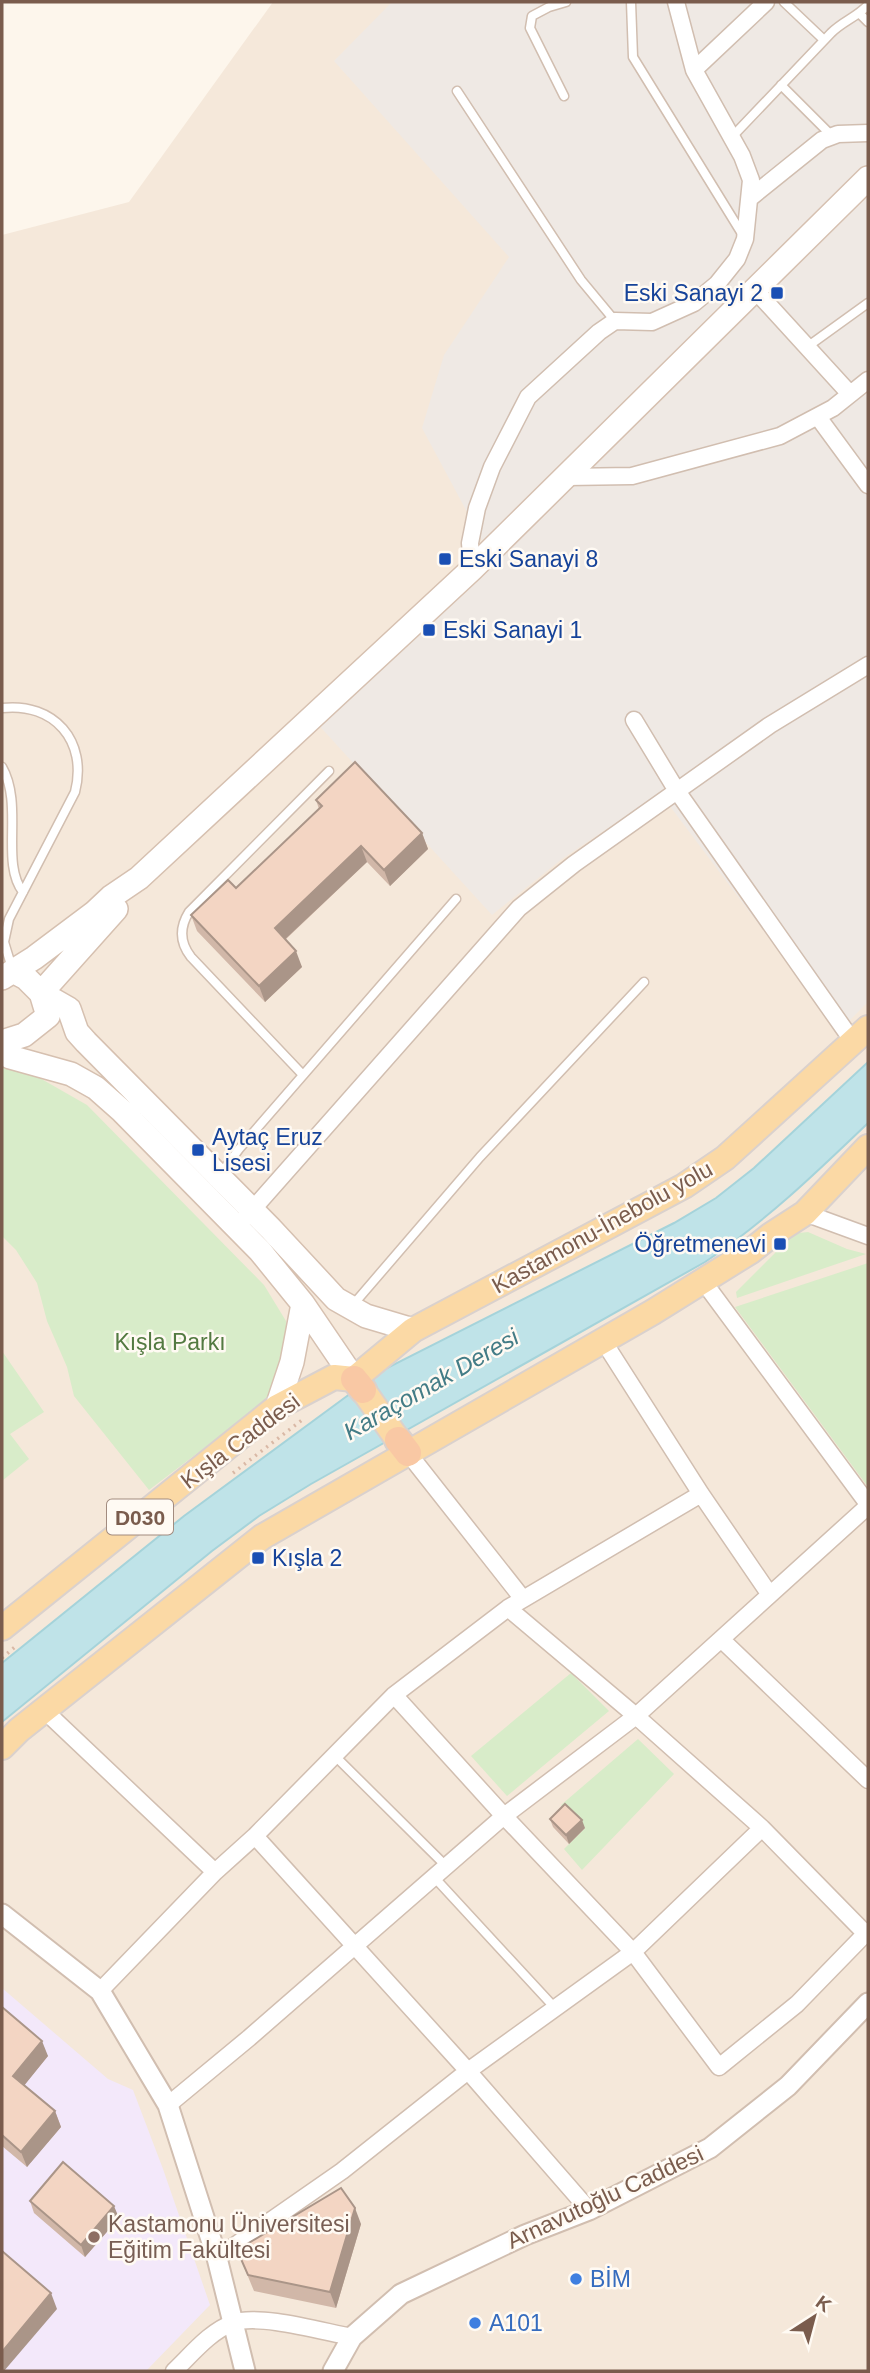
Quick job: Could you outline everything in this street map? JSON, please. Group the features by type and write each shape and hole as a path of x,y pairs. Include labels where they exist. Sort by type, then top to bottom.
{"main road":[{"path":"7,975 34,958 139,878 472,569 868,178"},
{"path":"41,993 113,913 139,878"},
{"path":"7,975 26,978 41,993 69,1009 81,1037 219,1178 260,1251 303,1304 403,1447"},
{"path":"2,1042 24,1035 48,1016 41,993"},
{"name":"Kastamonu-İnebolu yolu","path":"358,1385 413,1330 684,1186 725,1158 861,1036"},
{"path":"2,1052 10,1057 71,1074 96,1088 336,1299 366,1316 413,1330"},
{"path":"2,1747 44,1710 262,1536 403,1447 704,1281 805,1213 868,1147"},
{"path":"277,1407 292,1362 303,1304"},
{"name":"Kışla Caddesi","path":"2,1628 277,1407 334,1377 358,1385"}],"street":[{"path":"472,569 470,543 477,508 492,467 528,397 599,332 615,321 652,322 694,303 717,284 737,259 745,239 751,180 742,156 694,70 676,2"},
{"path":"694,70 766,2"},
{"path":"750,198 806,151 832,136 868,133"},
{"path":"755,290 850,394"},
{"path":"566,477 632,476 771,439 818,417 868,380"},
{"path":"818,417 868,485"},
{"path":"244,1219 519,908 574,864 770,725 868,665"},
{"path":"634,720 677,791 861,1036"},
{"path":"805,1213 868,1237"},
{"path":"168,2105 504,1816 636,1716 868,1505 704,1281"},
{"path":"602,1339 701,1494 770,1595"},
{"path":"403,1447 523,1599"},
{"path":"100,1991 215,1872 255,1836 394,1695 508,1608 701,1494"},
{"path":"394,1695 633,1952 719,2067 797,2004 867,1933 762,1828 636,1716 508,1608"},
{"path":"722,1640 868,1780"},
{"path":"44,1710 215,1872"},
{"path":"217,2258 342,2171 468,2071 633,1952 762,1828"},
{"path":"255,1836 468,2071 589,2210"},
{"path":"2,1913 100,1991 168,2105 217,2258 245,2371"},
{"name":"Arnavutoğlu Caddesi","path":"333,2371 352,2337 401,2294 525,2235 589,2210 710,2148 788,2086 868,2003"},
{"path":"174,2371 207,2339 233,2323 251,2319 352,2337"}],"lane":[{"path":"564,96 530,28 531,16 566,2"},
{"path":"631,2 633,57 745,239"},
{"path":"784,2 824,40"},
{"path":"731,138 841,23 860,14 868,5"},
{"path":"860,14 868,22"},
{"path":"781,85 832,136"},
{"path":"457,91 581,280 615,321"},
{"path":"807,347 868,303"},
{"path":"2,708 25,707 49,717 66,732 78,760 75,792 9,919 4,942 7,975"},
{"path":"2,767 12,792 11,859 15,883 23,892"},
{"path":"303,1075 191,957 183,943 182,927 189,912 329,772"},
{"path":"219,1178 239,1149 456,899"},
{"path":"350,1308 480,1157 644,982"},
{"path":"335,1756 440,1872 555,2008"}],"shaded area":[{"path":"273,2 868,2 868,2371 2,2371 2,235 129,202"},
{"path":"392,2 868,2 868,1002 839,1031 660,793 562,859 492,915 314,720 489,553 422,428 444,355 509,257 334,61"},
{"name":"Kastamonu Üniversitesi Eğitim Fakültesi","path":"2,1988 108,2079 133,2090 163,2169 210,2305 146,2371 2,2371"}],"green space":[{"name":"Kışla Parkı","path":"2,1065 31,1073 87,1105 264,1285 286,1321 287,1346 271,1397 149,1490 74,1396 67,1367 47,1321 37,1283 16,1250 2,1236"},
{"path":"808,1232 866,1254 737,1298 736,1292 789,1239 799,1233"},
{"path":"868,1263 868,1487 735,1307"},
{"path":"2,1351 44,1412 10,1434 29,1459 2,1481"},
{"path":"571,1673 609,1711 507,1796 471,1756"},
{"path":"638,1739 674,1774 582,1870 564,1849 585,1828 561,1805"}],"water":[{"name":"Karaçomak Deresi","path":"868,1062 868,1123 769,1214 705,1262 259,1516 2,1722 2,1663 184,1516 381,1371 674,1223 716,1198 754,1168"}],"building":[{"path":"355,762 422,833 384,870 361,846 275,928 296,951 259,986 191,915 228,880 236,888 322,806 316,800"},
{"path":"565,1804 582,1820 566,1835 550,1819"},
{"path":"2,2007 42,2041 13,2076 55,2111 21,2152 2,2135"},
{"path":"63,2162 114,2206 81,2245 30,2201"},
{"path":"341,2188 355,2208 330,2292 248,2275 237,2250"},
{"path":"2,2251 51,2293 2,2352"}],"place":[{"name":"Eski Sanayi 2","path":"777,293"},
{"name":"Eski Sanayi 8","path":"445,559"},
{"name":"Eski Sanayi 1","path":"429,630"},
{"name":"Aytaç Eruz Lisesi","path":"198,1150"},
{"name":"Öğretmenevi","path":"780,1244"},
{"name":"Kışla 2","path":"258,1558"},
{"name":"Kastamonu Üniversitesi Eğitim Fakültesi","path":"94,2237"},
{"name":"BİM","path":"576,2279"},
{"name":"A101","path":"475,2323"}]}
